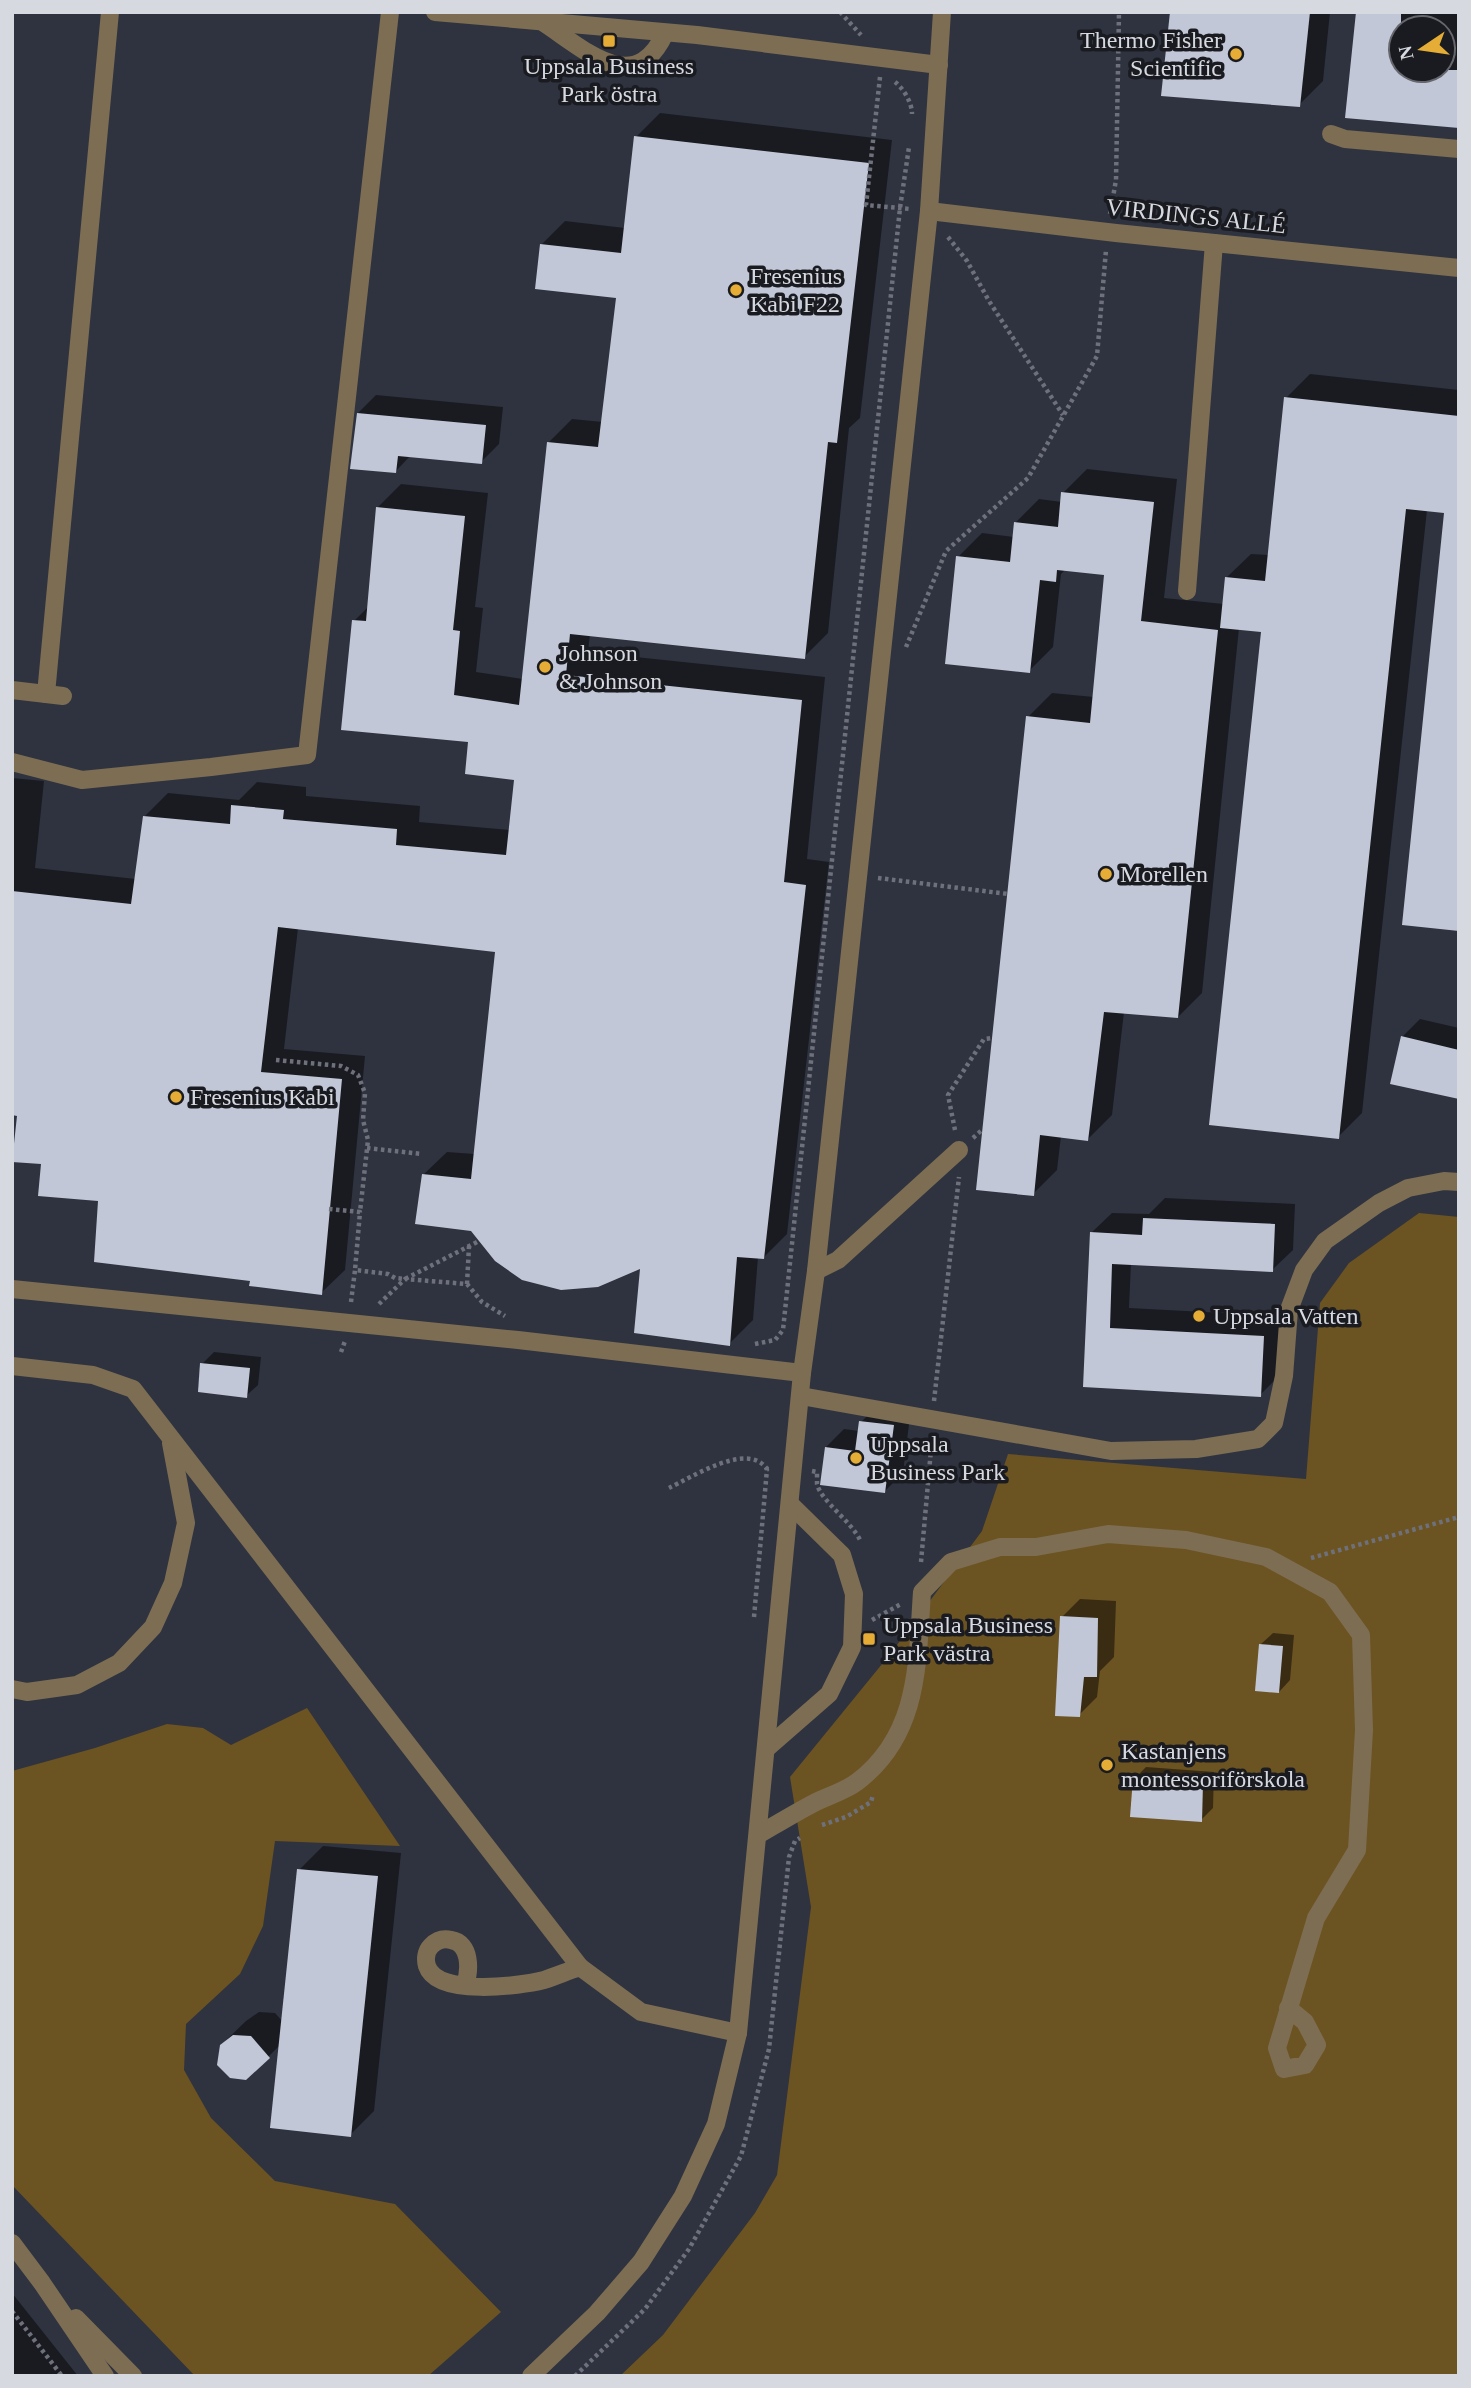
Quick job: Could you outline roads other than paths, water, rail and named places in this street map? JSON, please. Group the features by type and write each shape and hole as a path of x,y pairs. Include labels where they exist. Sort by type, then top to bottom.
{"street":[{"path":"12,690 54,695 110,12"},
{"path":"12,762 82,780 307,755 390,12"},
{"path":"435,12 665,33 939,65"},
{"path":"531,2376 597,2313 641,2262 683,2196 716,2124 738,2033 802,1373 816,1271 929,211 942,12"},
{"path":"541,22 606,64 627,66 646,61 665,33"},
{"path":"1331,134 1345,139 1459,149"},
{"name":"VIRDINGS ALLÉ","path":"929,211 1459,268"},
{"path":"1187,591 1214,243"},
{"path":"816,1271 838,1260 959,1150"},
{"path":"801,1396 1111,1451 1196,1449 1258,1439 1275,1423 1284,1376 1289,1310 1304,1270 1325,1241 1379,1203 1408,1188 1444,1181 1459,1182"},
{"path":"12,1289 354,1323 802,1373"},
{"path":"12,1366 93,1375 134,1389 580,1967 641,2012 738,2033"},
{"path":"12,1689 27,1692 77,1685 119,1663 153,1627 173,1583 186,1523 171,1439"},
{"path":"766,1749 829,1694 852,1647 854,1594 842,1555 790,1505"},
{"path":"758,1835 855,1784 882,1760 905,1721 917,1664 922,1592 951,1562 1000,1547 1036,1547 1108,1534 1186,1540 1266,1557 1330,1592 1361,1634 1364,1730 1357,1850 1316,1918 1288,2008"},
{"path":"465,1985 502,1987 544,1980 580,1967"},
{"path":"12,2242 105,2376"},
{"path":"42,2283 133,2376"}],"place":[{"name":"Uppsala Business Park östra","path":"609,41"},
{"name":"Thermo Fisher Scientific","path":"1236,54"},
{"name":"Fresenius Kabi F22","path":"736,290"},
{"name":"Johnson & Johnson","path":"545,667"},
{"name":"Morellen","path":"1106,874"},
{"name":"Fresenius Kabi","path":"176,1097"},
{"name":"Uppsala Vatten","path":"1199,1316"},
{"name":"Uppsala Business Park","path":"856,1458"},
{"name":"Uppsala Business Park västra","path":"869,1639"},
{"name":"Kastanjens montessoriförskola","path":"1107,1765"}]}
